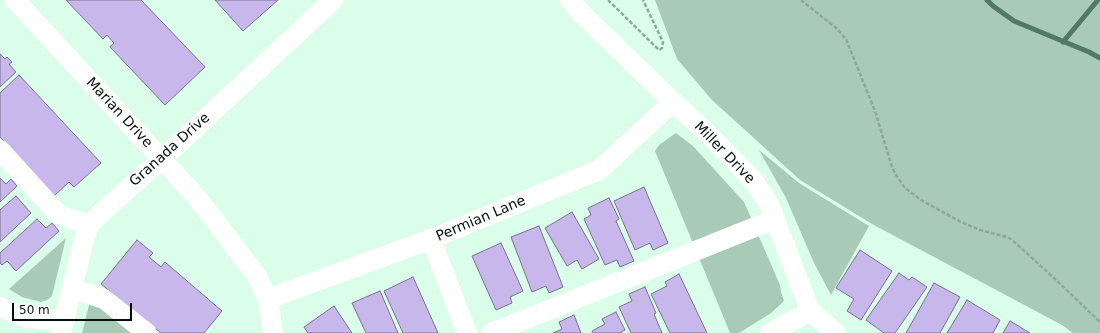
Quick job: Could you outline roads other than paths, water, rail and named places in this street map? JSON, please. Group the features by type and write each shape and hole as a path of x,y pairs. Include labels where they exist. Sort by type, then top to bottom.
{"street":[{"name":"Marian Drive","path":"15,0 200,201 256,275 268,299 273,333"},
{"name":"Granada Drive","path":"62,327 89,225 333,0"},
{"name":"Miller Drive","path":"570,0 578,10 706,132 753,180 770,206 810,311 836,333"},
{"name":"Permian Lane","path":"268,299 431,240 599,170 673,102"},
{"path":"0,150 59,215 89,225"},
{"path":"491,333 775,219"},
{"path":"431,240 467,333"},
{"path":"72,289 104,299 147,333"},
{"path":"0,307 27,318 62,327"},
{"path":"770,333 810,311"}],"waterway":[{"path":"987,0 1014,21 1100,58"},
{"path":"1063,42 1098,0"}]}
